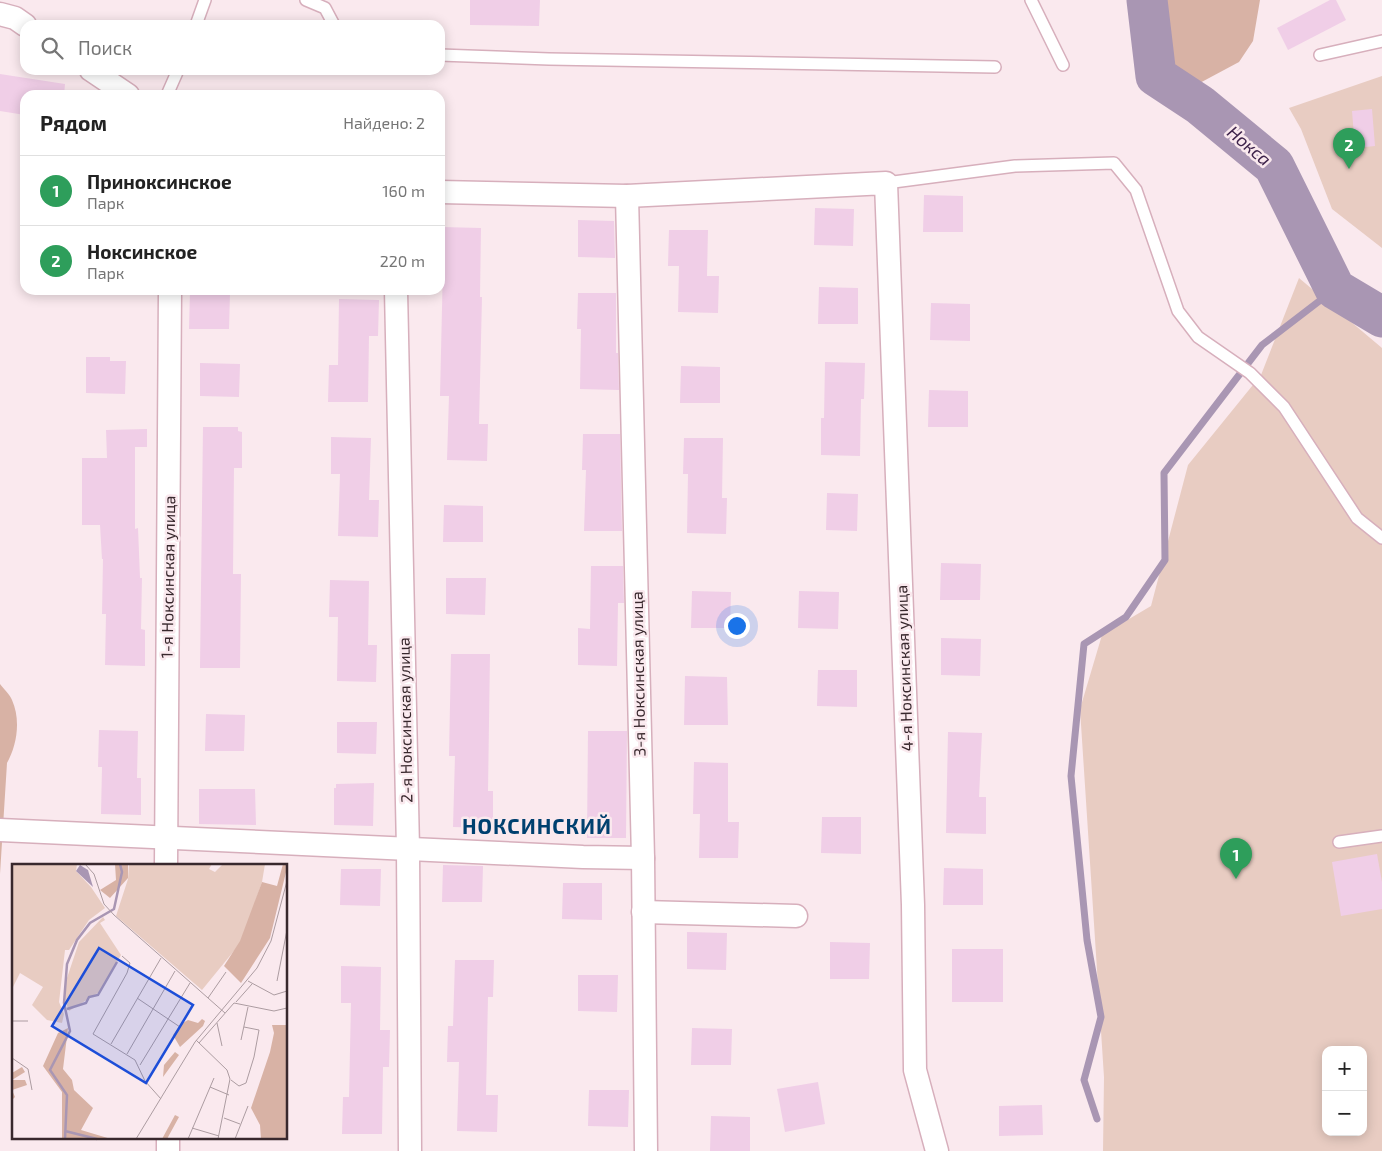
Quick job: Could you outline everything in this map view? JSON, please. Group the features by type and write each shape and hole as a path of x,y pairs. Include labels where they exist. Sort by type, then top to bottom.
{"street":[{"path":"0,14 15,18 20,22"},
{"path":"98,75 121,90"},
{"path":"445,192 627,196 886,183"},
{"name":"4-я Ноксинская улица","path":"886,183 913,905 916,1070 937,1151"},
{"name":"3-я Ноксинская улица","path":"627,196 643,858 646,1151"},
{"name":"1-я Ноксинская улица","path":"166,864 170,295"},
{"name":"2-я Ноксинская улица","path":"396,295 408,849 410,1151"},
{"path":"0,830 166,836 583,857 643,858"},
{"path":"643,912 796,916"},
{"path":"168,1138 168,1151"}],"lane":[{"path":"198,20 205,0"},
{"path":"306,0 326,8 332,20"},
{"path":"1031,0 1064,65"},
{"path":"1320,55 1382,41"},
{"path":"445,55 995,67"},
{"path":"169,90 176,75"},
{"path":"886,183 1015,166 1114,163 1136,190 1178,311 1198,337 1250,373 1284,407 1358,518 1382,538"},
{"path":"1339,842 1382,836"}],"shaded area":[{"path":"1144,0 1260,0 1253,41 1239,62 1196,85 1164,62 1153,16"},
{"path":"1382,76 1382,248 1332,209 1301,129 1289,108"},
{"path":"1299,278 1382,348 1382,1151 1103,1151 1104,1077 1080,709 1102,635 1151,606 1188,465 1261,375"},
{"path":"0,684 12,700 15,708 17,732 7,763 0,874"}],"building":[{"path":"470,0 540,0 539,26 470,25"},
{"path":"1330,0 1336,0 1346,20 1288,50 1277,28"},
{"path":"0,74 65,84 64,90 20,90 20,114 0,111"},
{"path":"1372,109 1375,146 1355,148 1352,111"},
{"path":"924,195 963,196 963,232 923,232"},
{"path":"815,208 854,209 853,246 814,245"},
{"path":"578,220 614,221 615,258 578,257"},
{"path":"445,227 481,228 480,297 482,297 479,424 488,424 487,461 447,460 449,396 440,396 442,295 445,295"},
{"path":"669,230 708,230 707,276 719,276 718,313 678,312 679,266 668,266"},
{"path":"819,287 858,288 858,324 818,324"},
{"path":"578,293 616,293 616,353 618,353 619,390 580,389 581,329 577,329"},
{"path":"190,295 230,295 229,329 189,329"},
{"path":"339,299 379,300 378,336 369,336 368,402 328,402 329,365 338,365"},
{"path":"931,303 970,304 970,341 930,340"},
{"path":"86,357 110,357 110,361 126,361 125,394 86,393"},
{"path":"825,362 865,363 864,399 861,399 860,456 821,455 821,418 824,418"},
{"path":"200,363 240,364 239,397 200,396"},
{"path":"681,366 720,367 720,403 680,403"},
{"path":"929,390 968,391 968,427 928,427"},
{"path":"203,427 238,427 238,431 242,432 242,468 234,468 233,574 241,574 240,668 200,668"},
{"path":"147,429 147,447 135,447 135,529 138,528 140,578 142,578 141,629 145,630 145,666 105,665 106,614 102,614 103,559 100,525 82,525 82,458 107,458 106,430"},
{"path":"583,434 620,434 622,531 584,531 586,470 582,470"},
{"path":"331,437 371,438 369,500 379,500 378,537 338,536 340,474 331,474"},
{"path":"684,438 723,438 722,498 727,498 726,534 687,533 688,474 683,474"},
{"path":"827,493 858,494 857,531 826,530"},
{"path":"444,505 483,506 483,542 443,542"},
{"path":"941,563 981,564 980,600 940,600"},
{"path":"591,566 623,566 624,603 618,603 617,666 578,665 578,628 590,629"},
{"path":"446,578 486,578 485,615 446,614"},
{"path":"330,580 369,581 368,645 377,645 376,682 337,681 338,617 329,617"},
{"path":"692,591 731,592 730,628 691,628"},
{"path":"799,591 839,592 838,629 798,628"},
{"path":"941,638 981,639 980,676 941,675"},
{"path":"451,654 490,654 488,791 493,791 493,828 453,827 455,756 449,756"},
{"path":"818,670 857,670 857,707 817,706"},
{"path":"685,676 727,677 728,725 684,725"},
{"path":"206,714 245,715 244,751 205,751"},
{"path":"337,722 377,722 376,754 337,753"},
{"path":"99,730 138,731 137,778 141,778 141,815 101,814 102,767 98,767"},
{"path":"588,731 627,731 626,838 587,838"},
{"path":"948,732 982,733 979,797 986,797 986,834 946,833"},
{"path":"694,762 728,763 728,822 739,822 738,858 699,858 700,814 693,814"},
{"path":"374,783 373,826 334,825 334,788 336,788 336,784"},
{"path":"199,789 255,789 256,825 199,824"},
{"path":"822,817 861,817 861,854 821,853"},
{"path":"1377,854 1382,882 1382,909 1341,916 1332,862"},
{"path":"443,865 483,866 482,902 442,902"},
{"path":"944,868 983,869 983,905 943,905"},
{"path":"341,869 381,869 380,906 340,905"},
{"path":"563,883 602,883 602,920 562,919"},
{"path":"687,932 727,933 726,970 687,969"},
{"path":"830,942 870,943 869,979 830,979"},
{"path":"952,949 1003,949 1003,1002 952,1002"},
{"path":"455,960 494,960 493,997 488,997 486,1095 498,1095 497,1132 457,1131 459,1062 447,1062 448,1026 453,1026"},
{"path":"341,966 381,967 380,1030 390,1030 389,1067 383,1067 382,1134 342,1134 343,1097 349,1097 351,1003 341,1003"},
{"path":"578,975 618,975 617,1012 578,1011"},
{"path":"692,1028 732,1029 731,1065 691,1065"},
{"path":"818,1082 825,1124 785,1132 777,1089"},
{"path":"589,1090 629,1090 628,1127 588,1126"},
{"path":"1042,1105 1043,1135 999,1136 999,1106"},
{"path":"711,1116 750,1117 750,1151 710,1151"}],"waterway":[{"name":"Нокса","path":"1147,0 1156,76 1200,105 1274,166 1335,289 1382,317"},
{"path":"1097,1119 1084,1080 1101,1017 1087,940 1071,776 1084,644 1126,617 1165,560 1164,473 1262,345 1335,289"}],"place":[{"name":"Ноксинское","path":"1349,169"},
{"name":"Приноксинское","path":"1236,879"}],"district":[{"name":"НОКСИНСКИЙ","path":"537,827"}]}
